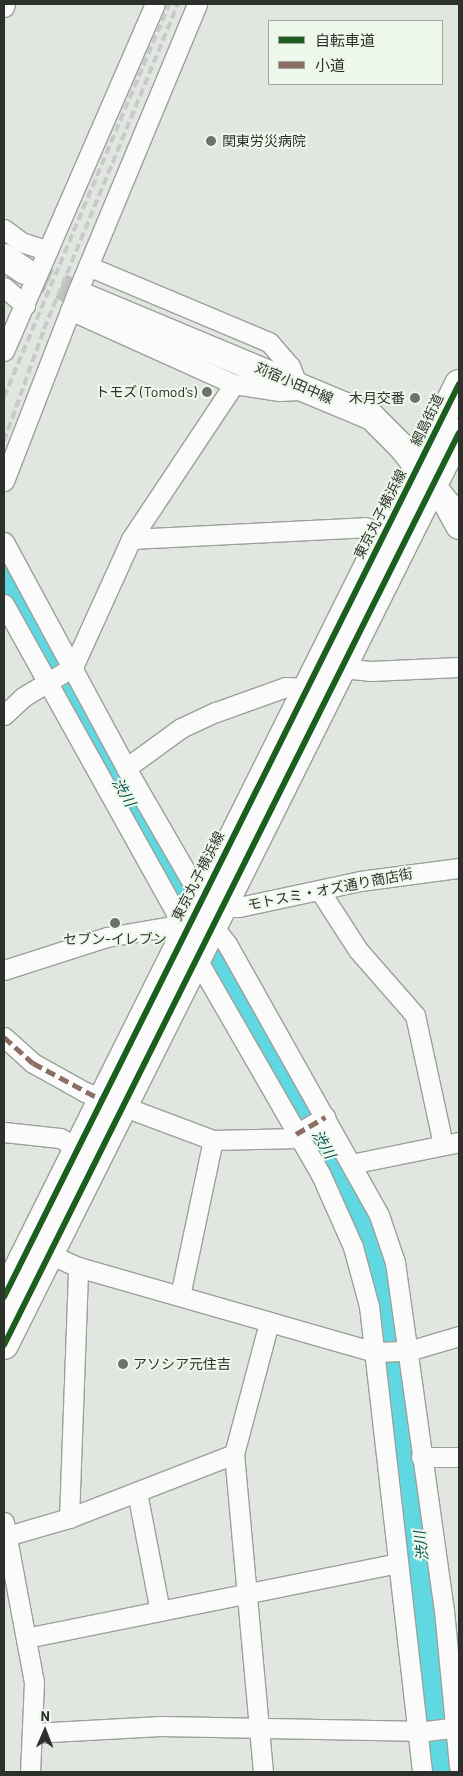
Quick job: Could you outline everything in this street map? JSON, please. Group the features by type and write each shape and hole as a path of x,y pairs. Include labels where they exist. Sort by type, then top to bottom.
{"main road":[{"name":"綱島街道","path":"426,478 459,384"},
{"name":"東京丸子横浜線","path":"4,1344 40,1250 199,920 426,478 459,433"},
{"name":"東京丸子横浜線","path":"317,693 342,668 395,537"},
{"name":"東京丸子横浜線","path":"111,1103 198,958 199,920"},
{"name":"東京丸子横浜線","path":"4,1298 40,1250"}],"street":[{"path":"4,8 5,4"},
{"path":"4,351 155,4"},
{"path":"4,480 77,304 88,266 197,4"},
{"path":"4,229 21,242 48,251"},
{"path":"4,257 25,271"},
{"path":"77,304 234,384 280,391 303,386 290,366 269,342 88,266"},
{"path":"4,287 25,305"},
{"name":"苅宿小田中線","path":"77,304 303,386 372,417 391,434 426,478 459,526"},
{"path":"4,715 46,682 73,667 131,539 234,384"},
{"path":"131,539 365,527 395,537"},
{"path":"4,542 126,768 194,886 199,920"},
{"path":"4,604 175,911 199,920 227,944 379,1215 395,1262 408,1351 421,1458 444,1610 459,1766"},
{"path":"342,668 370,671 459,667"},
{"path":"126,768 181,728 216,712 286,687 317,693"},
{"name":"モトスミ・オズ通り商店街","path":"4,970 107,938 199,920 239,907 412,872 459,868"},
{"path":"320,890 358,950 416,1015 451,1143 351,1164"},
{"path":"198,958 297,1136 321,1175 353,1247 369,1306 398,1563 422,1731 422,1772"},
{"path":"4,1037 33,1062 111,1103 213,1140 297,1136 325,1117"},
{"path":"4,1132 60,1138 87,1153"},
{"path":"180,1296 213,1140"},
{"path":"40,1250 78,1267 375,1352 408,1351 459,1336"},
{"path":"69,1518 78,1267"},
{"path":"262,1772 234,1454 269,1322"},
{"path":"30,1772 34,1682 7,1555 5,1529 69,1518 234,1454"},
{"path":"421,1458 459,1457"},
{"path":"137,1492 160,1611"},
{"path":"26,1638 398,1563"},
{"path":"32,1733 161,1726 422,1731 454,1728"}],"waterway":[{"name":"渋川","path":"4,580 353,1195 376,1260 398,1403 403,1466 413,1477 426,1591 420,1608 441,1772"}],"tunnel":[{"path":"25,271 85,297"}],"railway":[{"path":"4,397 169,4"},
{"path":"4,441 44,329 178,4"}],"marked path":[{"path":"4,1037 33,1063 102,1100"},
{"path":"296,1134 325,1117"}],"cycle path":[{"path":"4,1297 459,384"},
{"path":"4,1345 459,433"}],"place":[{"name":"関東労災病院","path":"211,141"},
{"name":"トモズ (Tomod's)","path":"207,392"},
{"name":"木月交番","path":"415,398"},
{"name":"セブン-イレブン","path":"115,923"},
{"name":"アソシア元住吉","path":"123,1364"}]}
